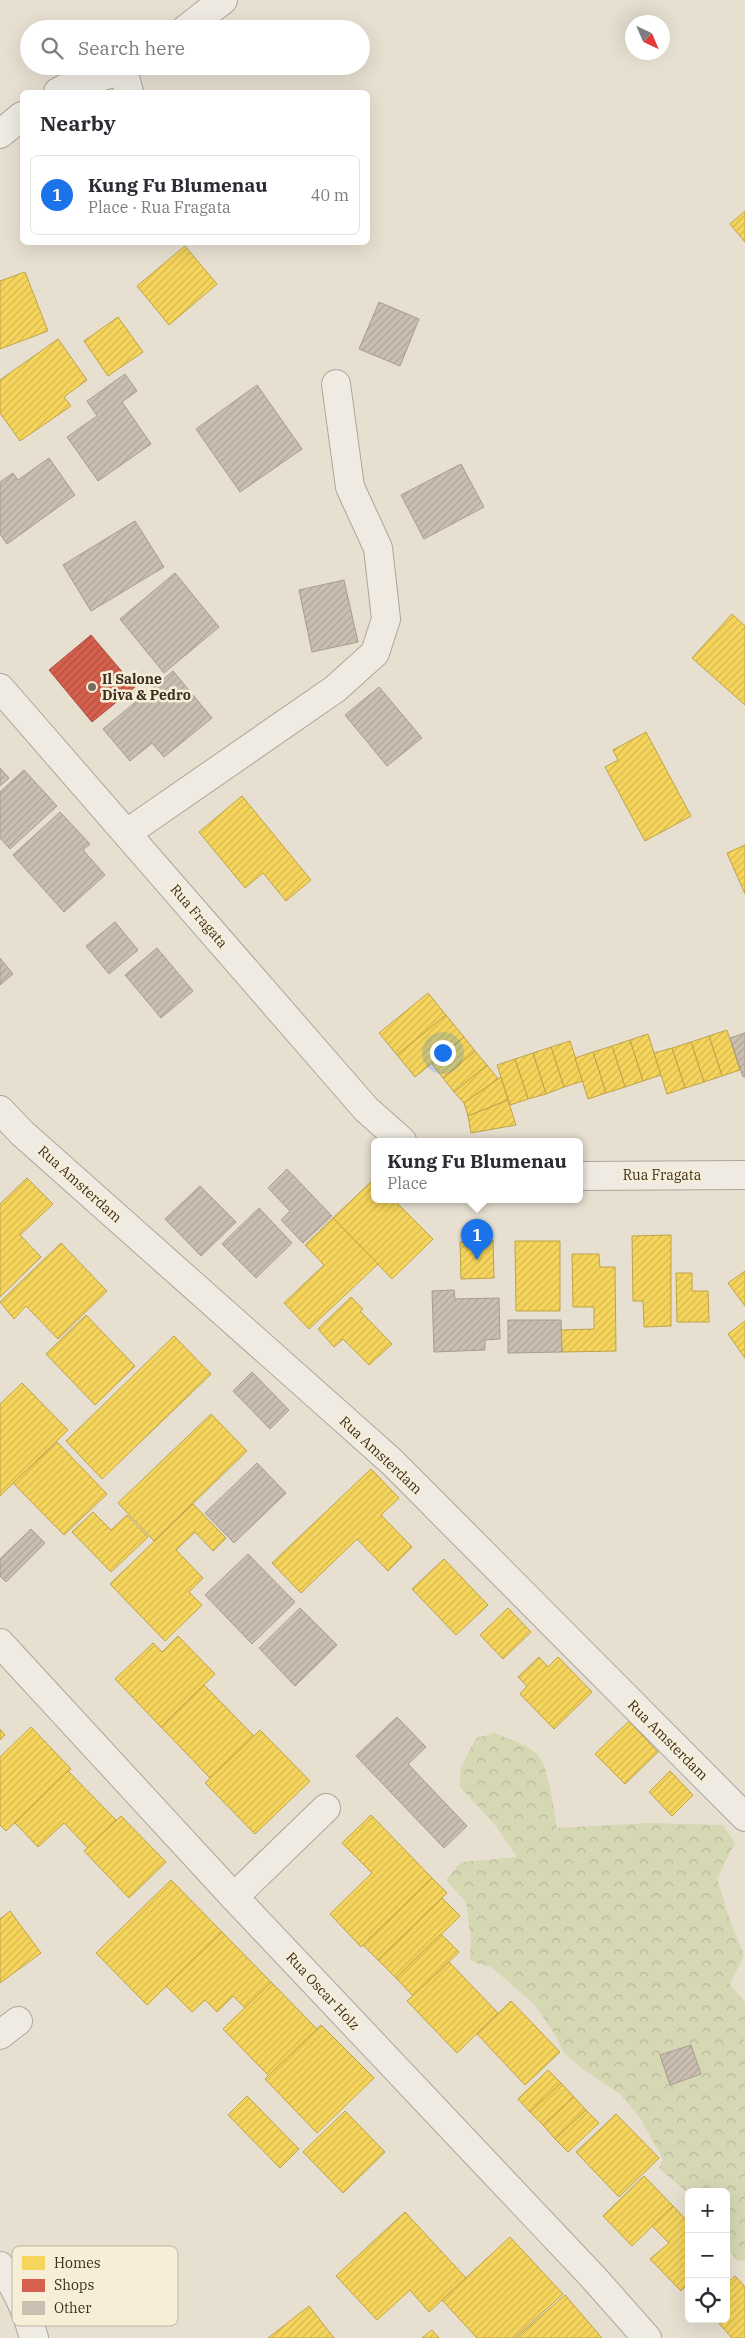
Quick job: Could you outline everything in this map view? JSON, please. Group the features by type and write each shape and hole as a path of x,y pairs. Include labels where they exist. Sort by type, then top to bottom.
{"street":[{"path":"197,20 223,0"},
{"path":"62,90 72,85 127,76"},
{"path":"0,134 20,118"},
{"path":"127,834 335,689 375,653 386,619 378,548 350,487 336,384"},
{"name":"Rua Fragata","path":"0,688 366,1109 399,1138"},
{"name":"Rua Amsterdam","path":"0,1110 22,1133 392,1462 745,1817"},
{"name":"Rua Fragata","path":"583,1176 745,1175"},
{"name":"Rua Oscar Holz","path":"0,1644 518,2200 593,2276 648,2338"},
{"path":"234,1897 326,1808"},
{"path":"0,2266 12,2283"}],"green space":[{"path":"495,1733 525,1746 539,1757 546,1771 557,1828 648,1823 723,1825 735,1843 717,1879 732,1926 744,1955 730,1984 745,2003 745,2260 737,2261 730,2251 730,2188 685,2188 685,2191 659,2168 663,2159 640,2118 620,2094 584,2070 563,2052 556,2036 534,2004 491,1967 476,1963 470,1959 471,1941 466,1902 446,1880 461,1862 517,1857 495,1825 460,1787 461,1767 476,1738"}],"building: Homes":[{"path":"745,211 745,242 730,224"},
{"path":"185,246 217,284 169,325 137,286"},
{"path":"25,272 48,331 0,349 0,281"},
{"path":"118,317 143,352 108,376 84,341"},
{"path":"58,339 87,380 64,397 71,406 20,441 0,413 0,380"},
{"path":"732,614 745,626 745,705 692,658"},
{"path":"646,732 691,816 645,841 605,767 618,760 613,750"},
{"path":"242,796 311,880 286,901 263,873 245,888 199,832"},
{"path":"745,845 745,894 727,853"},
{"path":"428,993 446,1015 397,1055 379,1033"},
{"path":"446,1015 464,1037 415,1077 397,1055"},
{"path":"727,1030 740,1070 722,1076 709,1036"},
{"path":"648,1034 661,1075 643,1081 630,1040"},
{"path":"709,1036 722,1076 704,1082 691,1042"},
{"path":"464,1037 475,1051 443,1078 432,1064"},
{"path":"630,1040 643,1081 625,1087 612,1046"},
{"path":"570,1041 583,1081 564,1087 551,1047"},
{"path":"691,1042 704,1082 685,1088 672,1048"},
{"path":"612,1046 625,1087 606,1093 593,1052"},
{"path":"551,1047 564,1087 546,1094 533,1053"},
{"path":"672,1048 685,1088 667,1094 654,1053"},
{"path":"475,1051 487,1065 454,1092 443,1078"},
{"path":"593,1052 606,1093 588,1099 575,1058"},
{"path":"533,1053 546,1094 528,1099 515,1059"},
{"path":"515,1059 528,1099 510,1105 497,1065"},
{"path":"487,1065 498,1079 464,1103 454,1092"},
{"path":"501,1077 508,1100 468,1116 464,1103"},
{"path":"508,1100 516,1125 471,1133 468,1116"},
{"path":"27,1178 53,1204 20,1235 41,1257 0,1297 0,1204"},
{"path":"371,1182 371,1203 397,1203 433,1239 392,1279 333,1218"},
{"path":"333,1218 378,1264 309,1329 284,1303 324,1265 305,1245"},
{"path":"671,1235 671,1326 644,1327 643,1301 633,1301 632,1236"},
{"path":"493,1240 494,1278 461,1279 460,1242"},
{"path":"515,1241 560,1241 560,1311 516,1311"},
{"path":"61,1243 107,1291 58,1339 26,1306 14,1319 0,1302"},
{"path":"572,1254 599,1254 600,1267 615,1267 616,1351 562,1352 561,1330 594,1329 594,1307 573,1307"},
{"path":"745,1271 745,1306 728,1283"},
{"path":"676,1273 692,1273 692,1291 708,1291 709,1322 677,1322"},
{"path":"351,1297 363,1309 360,1311 392,1344 369,1365 343,1339 334,1347 318,1329"},
{"path":"86,1315 135,1366 95,1405 46,1354"},
{"path":"745,1321 745,1358 728,1334"},
{"path":"174,1336 211,1374 102,1479 66,1441"},
{"path":"22,1383 68,1430 0,1496 0,1404"},
{"path":"211,1414 247,1451 154,1541 118,1503"},
{"path":"57,1442 107,1494 64,1535 13,1483"},
{"path":"371,1469 399,1498 381,1515 412,1547 388,1571 357,1539 301,1593 272,1563"},
{"path":"193,1504 226,1538 213,1551 195,1532 176,1550 203,1578 189,1592 202,1605 165,1641 110,1584"},
{"path":"93,1512 111,1530 127,1515 148,1537 111,1572 72,1532"},
{"path":"444,1559 488,1605 456,1635 412,1589"},
{"path":"508,1608 531,1632 503,1659 480,1635"},
{"path":"178,1636 215,1674 161,1727 115,1679 153,1643 162,1652"},
{"path":"539,1657 548,1667 558,1657 592,1692 554,1729 520,1694 527,1686 518,1677"},
{"path":"204,1685 254,1736 210,1778 161,1727"},
{"path":"629,1721 658,1752 625,1784 595,1754"},
{"path":"31,1727 71,1769 6,1831 0,1825 0,1757"},
{"path":"0,1729 5,1735 0,1740"},
{"path":"260,1730 310,1781 255,1834 205,1783"},
{"path":"68,1771 116,1820 88,1848 64,1823 38,1847 15,1823"},
{"path":"670,1771 693,1795 672,1816 649,1792"},
{"path":"371,1815 432,1878 361,1947 330,1914 372,1873 342,1843"},
{"path":"121,1816 166,1862 129,1898 84,1851"},
{"path":"432,1878 447,1893 378,1960 363,1945"},
{"path":"171,1880 222,1932 147,2005 96,1953"},
{"path":"442,1898 460,1916 396,1978 378,1960"},
{"path":"10,1911 41,1953 0,1983 0,1919"},
{"path":"222,1932 271,1982 245,2008 233,1996 217,2012 205,2000 192,2012 166,1986"},
{"path":"441,1934 459,1952 413,1996 396,1978"},
{"path":"449,1962 498,2013 457,2053 407,2001"},
{"path":"271,1982 317,2029 269,2076 223,2029"},
{"path":"511,2001 560,2052 525,2085 477,2034"},
{"path":"321,2025 374,2078 317,2133 265,2079"},
{"path":"548,2070 561,2083 530,2112 518,2099"},
{"path":"561,2083 574,2097 543,2125 530,2112"},
{"path":"247,2096 299,2149 280,2168 228,2115"},
{"path":"574,2097 586,2110 555,2139 543,2125"},
{"path":"586,2110 599,2123 568,2152 555,2139"},
{"path":"345,2111 385,2152 343,2193 303,2152"},
{"path":"616,2114 659,2158 619,2197 576,2152"},
{"path":"644,2176 673,2206 632,2246 603,2216"},
{"path":"673,2206 685,2219 685,2287 681,2291 650,2259 669,2243 652,2226"},
{"path":"405,2212 466,2278 429,2312 410,2290 377,2320 336,2276"},
{"path":"510,2237 563,2294 514,2338 477,2338 442,2300"},
{"path":"735,2276 745,2287 745,2338 732,2338 719,2323 730,2323 730,2280"},
{"path":"565,2295 602,2338 516,2338"},
{"path":"309,2306 334,2338 268,2338"},
{"path":"432,2330 439,2338 422,2338"}],"building: Shops":[{"path":"91,635 135,687 92,722 49,670"}],"building: Other":[{"path":"379,302 419,319 400,366 359,349"},
{"path":"125,374 137,391 122,402 151,444 98,481 67,437 97,416 87,401"},
{"path":"257,385 302,449 240,492 196,429"},
{"path":"49,458 75,495 7,544 0,534 0,482 13,473 18,480"},
{"path":"461,464 484,507 424,539 401,495"},
{"path":"135,521 164,567 91,611 63,565"},
{"path":"175,573 219,627 164,673 120,619"},
{"path":"344,580 358,642 312,652 299,590"},
{"path":"173,671 212,718 164,757 152,743 130,761 103,729"},
{"path":"379,687 422,738 387,766 345,715"},
{"path":"0,768 9,778 0,786"},
{"path":"24,770 57,806 10,849 0,838 0,792"},
{"path":"60,812 90,844 83,850 105,875 64,912 13,855"},
{"path":"115,922 138,950 109,974 86,946"},
{"path":"157,948 193,991 161,1018 125,975"},
{"path":"0,958 13,974 0,985"},
{"path":"745,1033 745,1077 743,1077 730,1038"},
{"path":"287,1169 332,1216 303,1243 281,1220 290,1211 268,1188"},
{"path":"200,1186 236,1222 201,1256 165,1219"},
{"path":"259,1208 292,1243 256,1278 222,1244"},
{"path":"454,1290 455,1299 499,1298 500,1339 485,1340 485,1350 434,1352 432,1291"},
{"path":"508,1320 561,1320 562,1352 508,1353"},
{"path":"252,1372 289,1410 270,1429 233,1391"},
{"path":"257,1463 286,1493 234,1543 205,1513"},
{"path":"31,1529 45,1543 6,1582 0,1576 0,1559"},
{"path":"248,1554 295,1602 252,1644 205,1595"},
{"path":"300,1608 337,1645 295,1686 259,1648"},
{"path":"397,1717 426,1747 408,1764 467,1826 444,1848 356,1756"},
{"path":"691,2045 701,2074 670,2085 660,2055"}],"place":[{"name":"Il Salone Diva & Pedro","path":"92,687"},
{"name":"Kung Fu Blumenau","path":"477,1260"}]}
